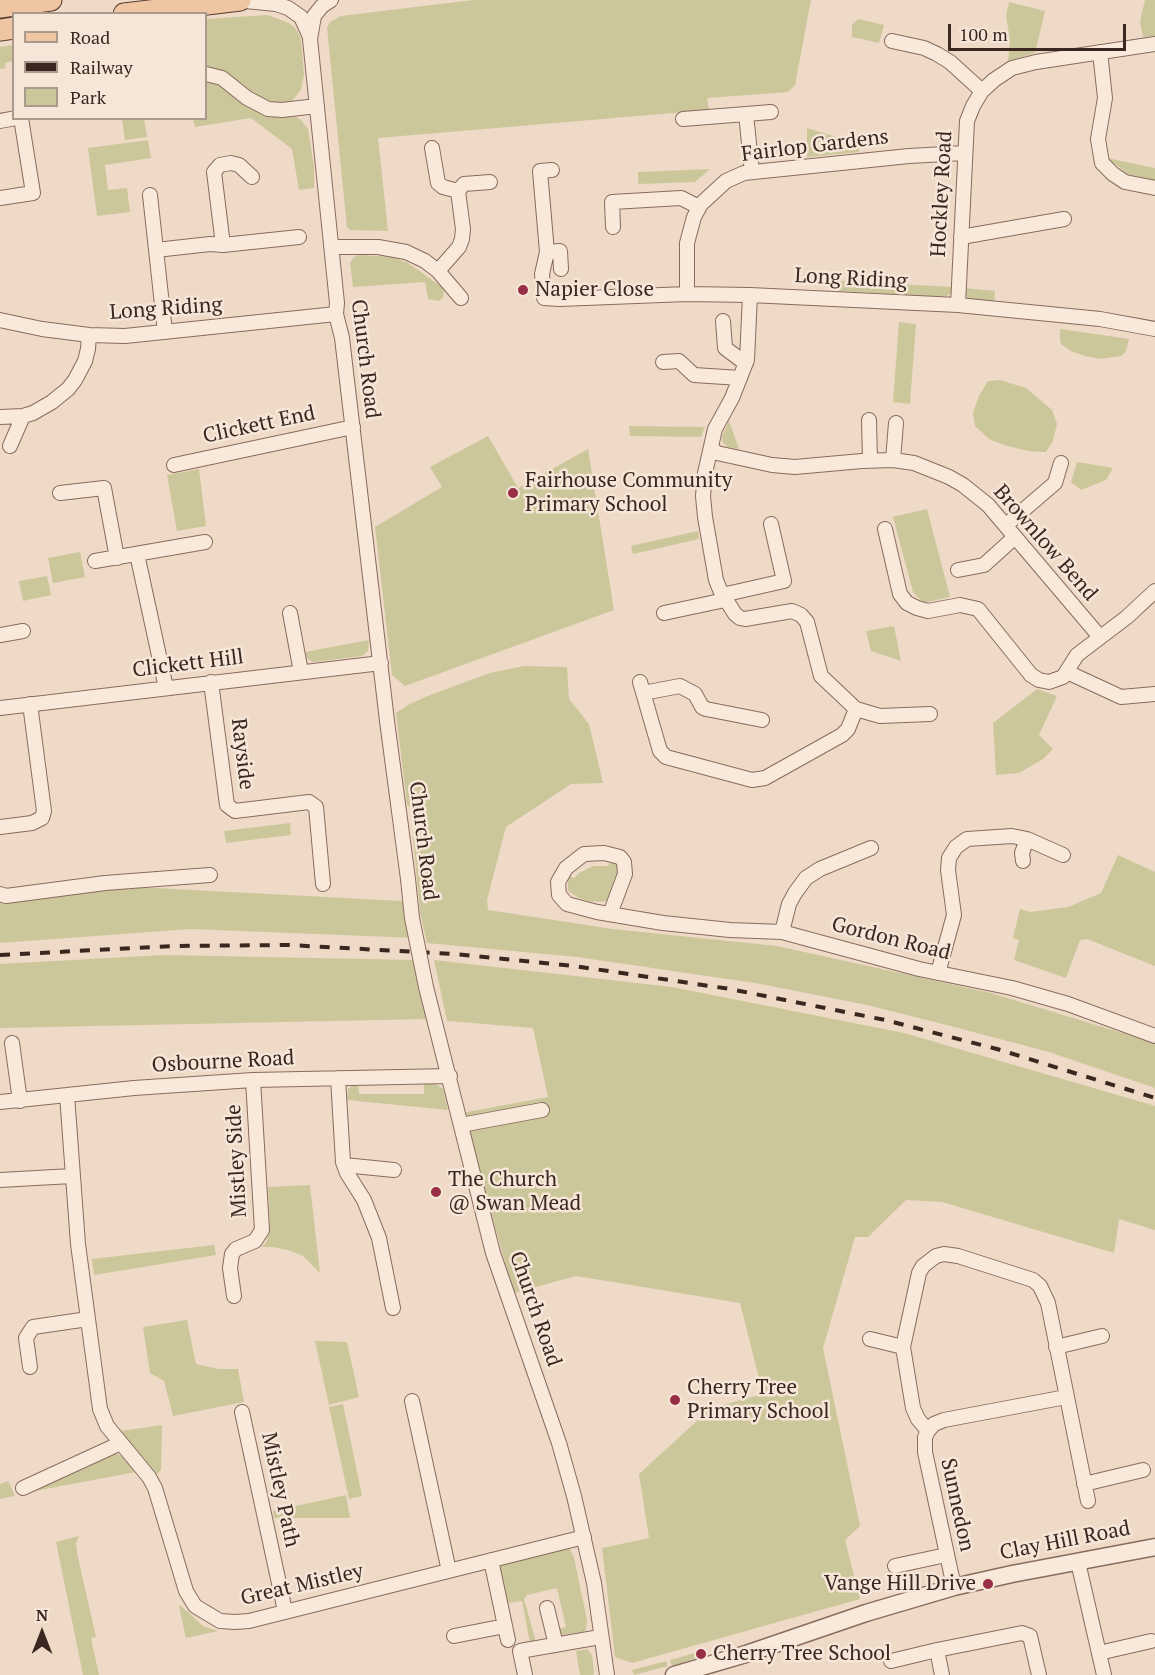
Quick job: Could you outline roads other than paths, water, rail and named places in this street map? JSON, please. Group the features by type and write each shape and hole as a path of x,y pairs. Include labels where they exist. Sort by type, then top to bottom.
{"main road":[{"path":"0,7 51,0"},
{"path":"140,12 240,0"}],"street":[{"path":"235,0 276,4 288,8 301,17 310,39"},
{"name":"Church Road","path":"331,0 314,16 310,39 337,303 336,314 342,338 412,918 426,987 493,1253 559,1443 584,1537 594,1583 607,1675"},
{"path":"892,41 924,48 937,54 950,62 982,92"},
{"name":"Hockley Road","path":"958,305 967,121 982,92 994,80 1012,68 1036,62 1155,44"},
{"path":"1100,52 1105,98 1098,139 1102,163 1125,182 1155,188"},
{"path":"207,74 222,78 247,98 268,109 282,110 316,106"},
{"path":"683,119 771,112"},
{"path":"746,114 752,172"},
{"path":"0,198 33,193 21,120"},
{"path":"432,148 438,183 443,188 458,191"},
{"name":"Fairlop Gardens","path":"687,294 687,243 694,216 699,207 726,181 752,172 909,156 964,153"},
{"path":"223,245 214,172 220,165 231,162 239,165 252,177"},
{"path":"552,170 540,171 547,252 560,251 561,269"},
{"path":"438,271 459,247 462,239 458,191 464,184 490,182"},
{"path":"150,195 165,332"},
{"path":"614,227 612,202 681,198 699,207"},
{"path":"961,237 1064,219"},
{"path":"156,250 299,237"},
{"path":"331,247 391,248 415,257 438,271 461,298"},
{"name":"Long Riding","path":"547,252 542,274 544,298 687,294 750,295 958,305 1100,319 1155,329"},
{"path":"750,295 746,363 732,398 715,429 703,496 716,580 723,597 735,614 746,619 792,611 801,615 807,622 820,675 856,709 880,716 930,714"},
{"name":"Long Riding","path":"0,320 42,329 89,335 125,336 336,314"},
{"path":"723,321 725,348 746,363"},
{"path":"0,417 23,416 42,408 68,389 85,361 89,335"},
{"path":"663,362 679,361 694,375 740,378"},
{"path":"10,446 23,416"},
{"path":"869,420 870,460"},
{"path":"893,460 896,423"},
{"name":"Clickett End","path":"174,465 353,427"},
{"name":"Brownlow Bend","path":"711,448 717,453 772,465 795,467 893,460 914,463 949,477 976,495 1005,525 1100,637"},
{"path":"1005,525 1055,483 1061,463"},
{"path":"60,492 104,488 117,558"},
{"path":"664,613 784,581 771,524"},
{"path":"885,529 900,594 908,603 928,611 960,605 978,609 1035,678 1044,682 1056,680 1067,672 1077,655 1127,617 1155,591"},
{"path":"958,570 984,565 1015,537"},
{"path":"95,561 205,542"},
{"path":"137,554 166,688"},
{"path":"290,613 301,672"},
{"path":"0,635 23,631"},
{"name":"Clickett Hill","path":"0,708 381,663"},
{"path":"1067,672 1120,697 1155,694"},
{"name":"Rayside","path":"211,682 227,805 236,811 309,802 316,807 323,884"},
{"path":"762,720 706,709 702,707 695,693 680,686 642,687 660,751 666,757 752,780 765,778 842,735 848,729 856,709"},
{"path":"0,827 32,824 42,818 44,811 30,704"},
{"path":"938,973 954,915 948,870 951,852 967,839 1000,836 1027,839 1063,855"},
{"path":"1023,861 1022,853 1027,839"},
{"path":"782,933 789,904 806,878 820,869 871,848"},
{"name":"Gordon Road","path":"610,914 625,874 624,862 620,857 604,853 584,854 560,876 559,895 567,904 610,914 708,928 782,933 938,973 1012,988 1068,1004 1155,1036"},
{"path":"0,894 6,896 210,875"},
{"path":"12,1043 20,1101"},
{"name":"Osbourne Road","path":"0,1102 134,1088 253,1080 450,1076"},
{"path":"338,1078 344,1165 364,1200 379,1238 393,1308"},
{"name":"Mistley Side","path":"234,1296 230,1268 232,1254 236,1249 255,1241 262,1230 253,1080"},
{"name":"Great Mistley","path":"67,1095 78,1244 100,1410 107,1426 149,1477 155,1488 186,1591 195,1606 208,1616 220,1621 235,1622 584,1537"},
{"path":"461,1125 542,1110"},
{"path":"344,1165 394,1170"},
{"path":"0,1180 72,1176"},
{"name":"Sunnedon","path":"928,1431 918,1419 913,1407 903,1347 919,1273 928,1261 944,1254 958,1256 1033,1280 1045,1294 1088,1502"},
{"path":"30,1367 26,1338 33,1327 88,1319"},
{"path":"1056,1347 1102,1336"},
{"path":"870,1339 903,1347"},
{"name":"Sunnedon","path":"954,1587 925,1452 925,1437 928,1431 934,1424 944,1420 1066,1397"},
{"path":"412,1401 449,1571"},
{"name":"Mistley Path","path":"242,1412 285,1611"},
{"path":"23,1488 121,1443"},
{"path":"1084,1484 1143,1470"},
{"name":"Clay Hill Road","path":"674,1675 701,1672 861,1614 954,1587 1155,1547"},
{"path":"895,1566 946,1555"},
{"path":"490,1560 508,1640"},
{"path":"1078,1562 1104,1675"},
{"path":"548,1608 556,1645"},
{"path":"454,1636 505,1626"},
{"path":"891,1661 1026,1633 1032,1641 1038,1675"},
{"path":"525,1675 520,1652 600,1637"},
{"path":"1099,1653 1151,1641"},
{"path":"937,1650 942,1675"}],"railway":[{"path":"0,955 173,946 289,945 454,954 574,966 730,989 885,1020 997,1049 1155,1098"}],"place":[{"name":"Napier Close","path":"523,290"},
{"name":"Fairhouse Community Primary School","path":"513,493"},
{"name":"The Church @ Swan Mead","path":"436,1192"},
{"name":"Cherry Tree Primary School","path":"675,1400"},
{"name":"Vange Hill Drive","path":"988,1584"},
{"name":"Cherry Tree School","path":"701,1654"}]}
